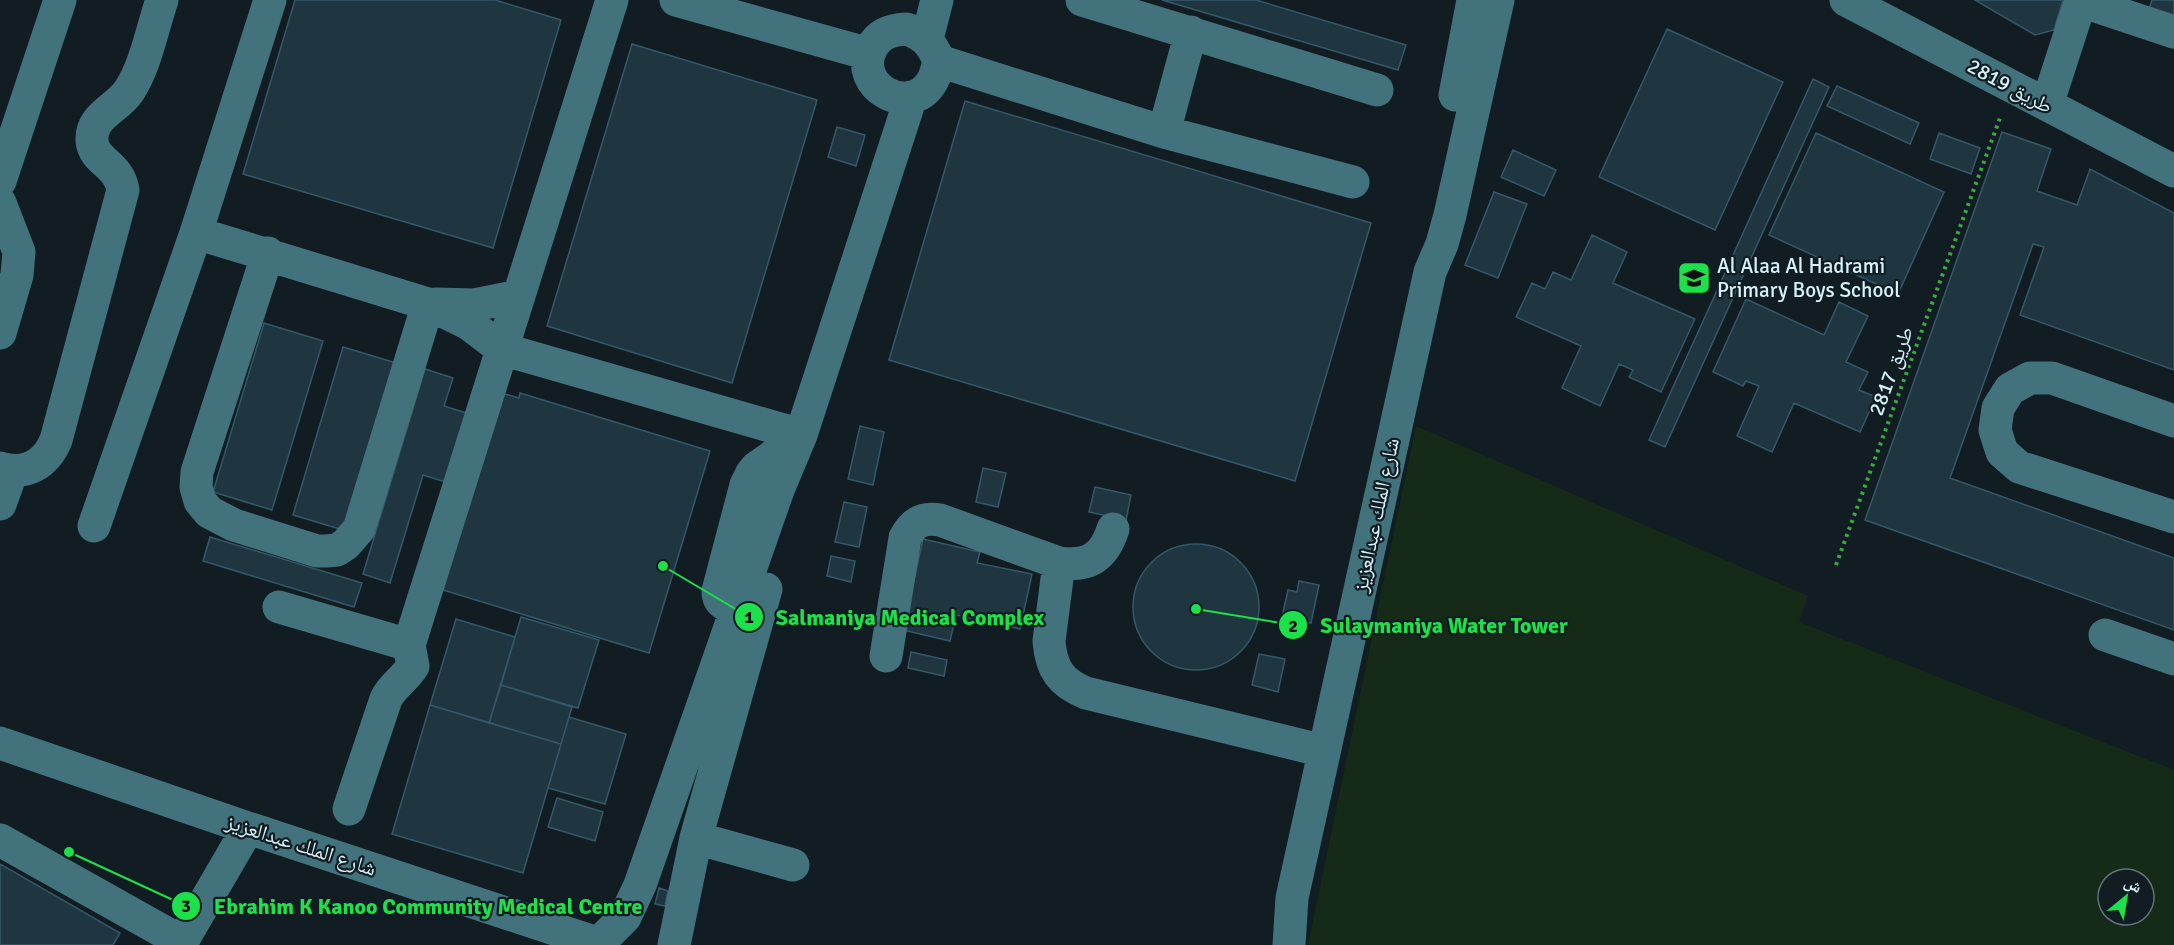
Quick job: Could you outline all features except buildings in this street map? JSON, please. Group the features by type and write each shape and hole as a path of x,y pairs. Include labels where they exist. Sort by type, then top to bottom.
{"street":[{"path":"0,181 60,0"},
{"path":"0,504 6,470 28,469 42,462 51,452 56,440 123,190 118,173 96,154 92,144 92,133 102,115 120,102 135,82 162,0"},
{"path":"94,526 196,233 270,0"},
{"path":"349,809 386,699 413,666 409,645 612,0"},
{"path":"937,0 933,50 931,84 922,93 911,97 898,98 887,95 870,78 869,54 874,43 883,34 906,29 917,32 933,50 1164,132 1353,182"},
{"path":"1082,0 1377,90"},
{"name":"شارع الملك عبدالعزيز","path":"1430,272 1429,241 1433,212 1473,0"},
{"name":"شارع الملك عبدالعزيز","path":"1289,945 1292,898 1324,751 1430,272 1449,222 1498,0"},
{"name":"طريق 2819","path":"1845,0 2174,171"},
{"path":"2047,105 2081,1 2174,32"},
{"path":"689,2 869,54"},
{"path":"1164,132 1191,32"},
{"path":"674,945 738,609 778,490 801,435 911,97"},
{"path":"0,203 19,252 17,275 0,333"},
{"path":"196,233 268,253 428,304 469,324 502,348 801,435"},
{"path":"268,253 197,472 196,487 200,501 208,512 234,525 317,551 337,549 354,537 359,529 428,304"},
{"path":"428,304 474,305 519,296"},
{"path":"2174,421 2052,378 2030,378 2010,389 1998,408 1995,430 2002,452 2019,467 2174,517"},
{"path":"599,945 625,917 634,902 719,704 776,557 801,435"},
{"path":"886,656 905,538 910,528 919,521 940,520 1059,563 1074,565 1088,562 1100,554 1108,543 1113,529"},
{"path":"1059,563 1049,641 1050,653 1061,678 1072,687 1086,693 1324,751"},
{"path":"279,608 409,645"},
{"path":"2105,635 2174,659"},
{"name":"شارع الملك عبدالعزيز","path":"0,743 599,945"},
{"path":"0,840 181,944 248,828"},
{"path":"696,838 793,865"},
{"name":"شارع الملك عبدالعزيز","path":"1273,945 1292,898"}],"path":[{"name":"طريق 2817","path":"1836,565 2012,87"}],"green space":[{"path":"1416,426 1808,596 1799,622 2174,770 2174,945 1308,945"}],"place":[{"name":"Al Alaa Al Hadrami Primary Boys School","path":"1694,278"},
{"name":"Salmaniya Medical Complex","path":"663,566"},
{"name":"Sulaymaniya Water Tower","path":"1196,609"},
{"name":"Ebrahim K Kanoo Community Medical Centre","path":"69,852"}]}
